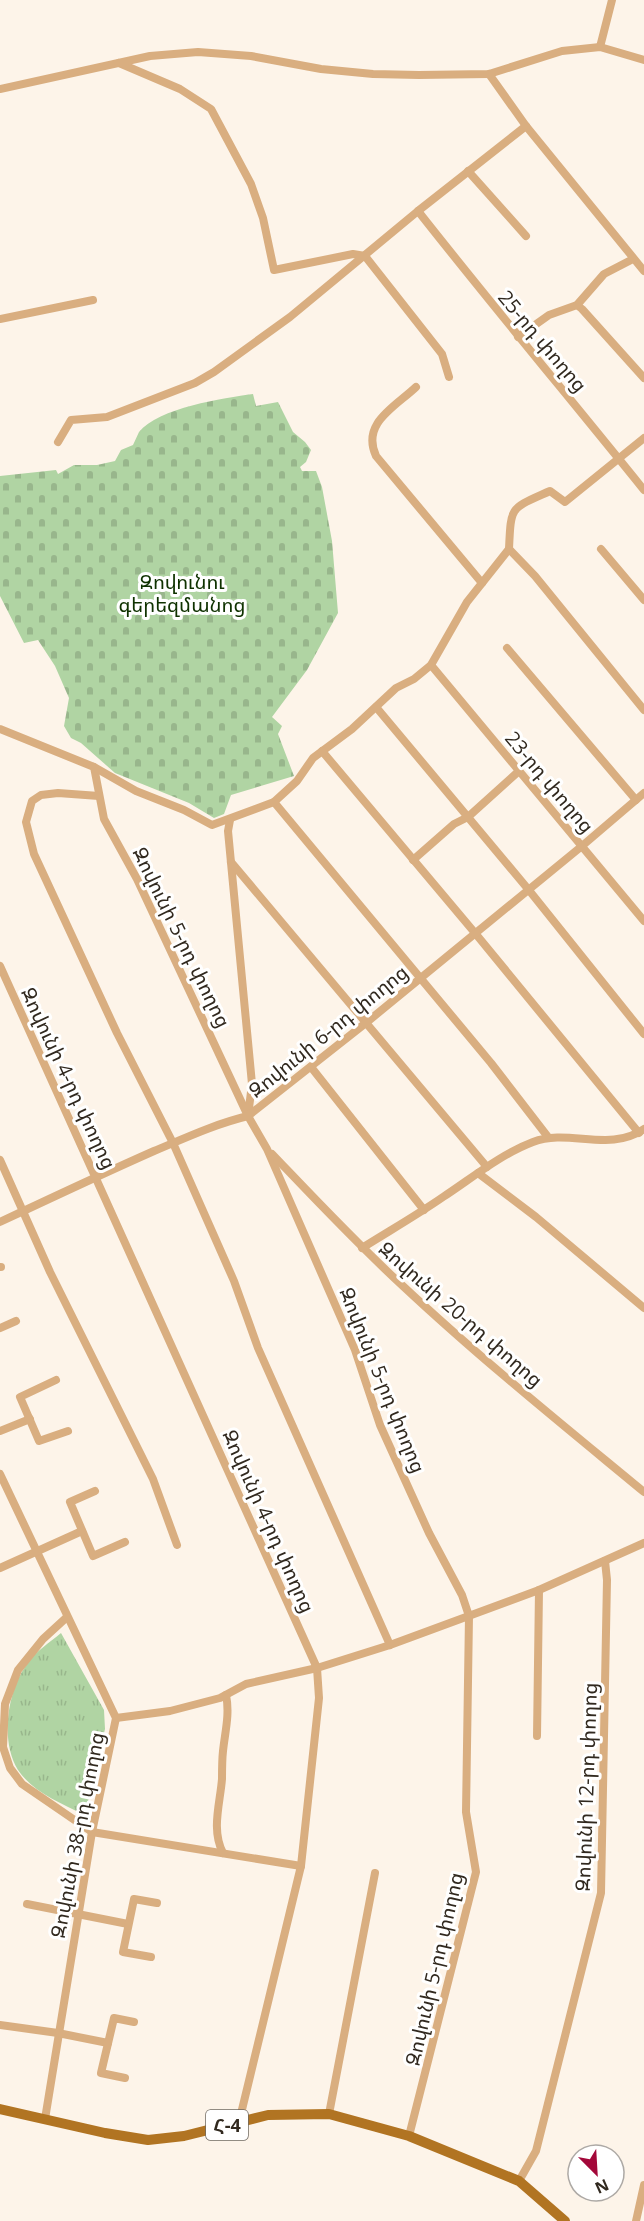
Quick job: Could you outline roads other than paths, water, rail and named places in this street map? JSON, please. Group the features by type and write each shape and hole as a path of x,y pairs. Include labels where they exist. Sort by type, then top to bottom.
{"main road":[{"name":"Հ-4","path":"0,2109 105,2133 148,2140 184,2136 268,2115 329,2114 409,2136 519,2181 565,2221"}],"street":[{"path":"600,47 612,0"},
{"path":"0,89 150,56 198,52 251,56 321,69 373,74 489,74 562,51 600,47 644,60"},
{"path":"119,63 180,89 211,109 251,183 263,218 274,270 353,254 365,256 442,354 448,377"},
{"path":"489,74 526,126 644,271"},
{"path":"58,442 71,420 107,417 195,383 214,372 290,317 526,126"},
{"path":"468,171 526,237"},
{"name":"25-րդ փողոց","path":"418,212 644,490"},
{"path":"518,337 549,315 576,305 603,274 633,259"},
{"path":"0,319 93,300"},
{"path":"576,305 644,378"},
{"path":"416,387 390,408 376,425 372,432 371,446 376,456 482,583"},
{"path":"0,729 94,767 136,791 184,810 212,825 274,802 297,781 313,758 352,729 396,688 414,679 431,665 457,619 508,549 511,517 517,506 550,491 565,502 644,438"},
{"path":"508,549 535,576 644,710"},
{"path":"601,549 644,600"},
{"path":"507,648 636,800"},
{"name":"23-րդ փողոց","path":"431,665 644,921"},
{"path":"376,707 528,889 644,1034"},
{"path":"322,751 641,1131 604,1141 548,1137 531,1143 478,1173 362,1248"},
{"name":"Զովունի 5-րդ փողոց","path":"94,767 104,819 137,879 248,1116 267,1149 355,1350 380,1425 429,1533 462,1595 469,1616 466,1812 476,1872 409,2136"},
{"path":"413,860 454,824 468,817 519,771"},
{"path":"99,796 58,793 40,795 32,801 26,822 34,855 117,1033 173,1143 234,1281 258,1348 390,1645"},
{"name":"Զովունի 6-րդ փողոց","path":"0,1222 96,1176 173,1143 226,1121 248,1116 421,978 644,793"},
{"path":"274,802 491,1063 548,1137"},
{"path":"230,820 228,831 252,1084 248,1116"},
{"path":"231,862 488,1167"},
{"name":"Զովունի 4-րդ փողոց","path":"0,966 317,1668 319,1698 301,1866 239,2122"},
{"path":"311,1067 424,1210"},
{"name":"Զովունի 20-րդ փողոց","path":"267,1149 362,1248 489,1362 644,1492"},
{"path":"0,1160 22,1212 104,1384 153,1479 177,1545"},
{"path":"478,1173 536,1217 644,1308"},
{"path":"0,1328 16,1321"},
{"path":"56,1380 20,1397 39,1442 68,1431"},
{"path":"0,1431 30,1419"},
{"name":"Զովունի 38-րդ փողոց","path":"0,1474 116,1718 92,1832 45,2119"},
{"path":"96,1491 70,1502 93,1556 124,1542"},
{"path":"0,1568 82,1531"},
{"path":"116,1718 170,1711 226,1695 246,1684 317,1668 390,1645 539,1590 644,1543"},
{"name":"Զովունի 12-րդ փողոց","path":"519,2181 536,2151 601,1893 607,1580 605,1561"},
{"path":"537,1736 539,1590"},
{"path":"66,1617 43,1639 18,1670 5,1704 3,1747 10,1767 22,1784 92,1832 301,1866"},
{"path":"223,1853 219,1845 217,1823 227,1722 226,1695"},
{"path":"329,2114 375,1873"},
{"path":"151,1957 123,1952 134,1899 157,1903"},
{"path":"27,1904 128,1924"},
{"path":"125,2078 101,2073 114,2018 134,2022"},
{"path":"0,2025 58,2032 108,2043"},
{"path":"636,2221 644,2185"}],"park label":[{"name":"Զովունու գերեզմանոց","path":"182,592"}]}
